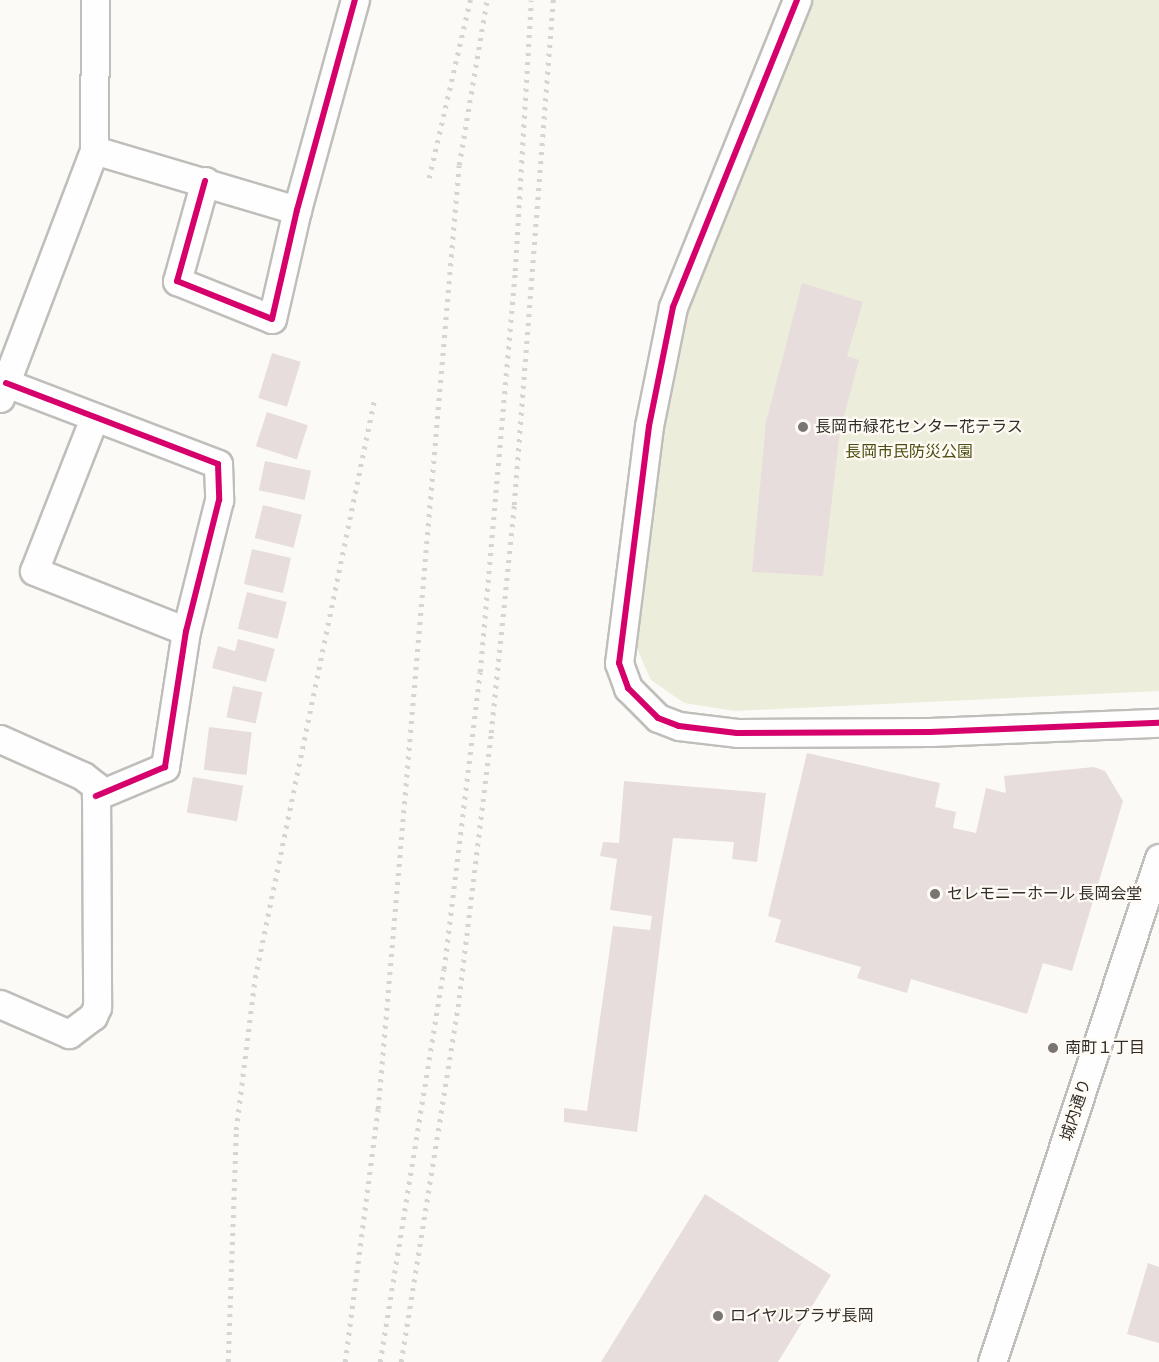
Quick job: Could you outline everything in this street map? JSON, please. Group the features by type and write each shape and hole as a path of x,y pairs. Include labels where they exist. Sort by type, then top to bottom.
{"street":[{"path":"95,0 94,150 3,391 94,418 219,464 219,500 186,631 165,767 96,796"},
{"path":"206,181 177,281 272,319 297,210 355,0"},
{"path":"797,0 673,307 649,426 620,652 619,663 628,688 658,718 678,726 737,733 930,732 1159,723"},
{"path":"94,150 206,181 297,210"},
{"path":"94,418 34,571 186,631"},
{"path":"0,739 83,776 96,786 97,1007 93,1016 69,1034 0,1004"},
{"name":"城内通り","path":"992,1362 1159,858"}],"green space":[{"name":"長岡市民防災公園","path":"813,0 1159,0 1159,691 734,711 684,703 651,680 637,649 638,598 668,373 688,298 720,210"}],"building":[{"name":"長岡市緑花センター花テラス","path":"802,283 863,302 847,356 859,360 840,431 823,576 752,572 766,422"},
{"path":"272,353 301,362 287,407 258,398"},
{"path":"267,412 308,425 297,460 256,446"},
{"path":"265,461 311,471 305,500 259,490"},
{"path":"263,505 302,515 294,548 255,538"},
{"path":"252,549 291,558 283,593 244,584"},
{"path":"247,592 287,602 278,639 238,629"},
{"path":"238,639 275,649 266,682 212,668 218,646 235,651"},
{"path":"233,686 262,692 256,724 226,717"},
{"path":"209,727 252,732 246,775 204,770"},
{"name":"セレモニーホール 長岡会堂","path":"807,753 940,783 935,807 956,812 953,828 976,833 986,788 1006,793 1004,776 1094,767 1105,771 1123,801 1072,971 1043,963 1027,1014 911,979 907,993 857,978 861,967 775,942 781,920 768,916"},
{"path":"193,777 243,786 237,821 187,812"},
{"path":"624,781 766,793 757,862 732,859 734,842 673,838 637,1132 564,1122 564,1108 587,1111 613,926 650,930 652,916 610,910 617,859 600,856 603,842 619,843"},
{"name":"ロイヤルプラザ長岡","path":"705,1194 831,1275 778,1362 601,1362"},
{"path":"1148,1263 1159,1267 1159,1343 1127,1334"}],"railway":[{"path":"429,178 470,0"},
{"path":"345,1362 378,1109 459,165 487,0"},
{"path":"380,1362 444,969 480,672 515,271 531,0"},
{"path":"401,1362 459,998 491,733 514,505 553,0"},
{"path":"228,1362 236,1130 255,978 374,401"}],"cycle path":[{"path":"205,181 177,281 272,319 297,210 355,0"},
{"path":"797,0 673,307 649,426 619,663 628,688 658,718 679,726 737,733 930,732 1159,723"},
{"path":"6,383 218,464 219,500 186,631 165,767 96,796"}],"place":[{"name":"長岡市緑花センター花テラス","path":"803,427"},
{"name":"セレモニーホール 長岡会堂","path":"935,894"},
{"name":"南町１丁目","path":"1053,1048"},
{"name":"ロイヤルプラザ長岡","path":"718,1316"}]}
